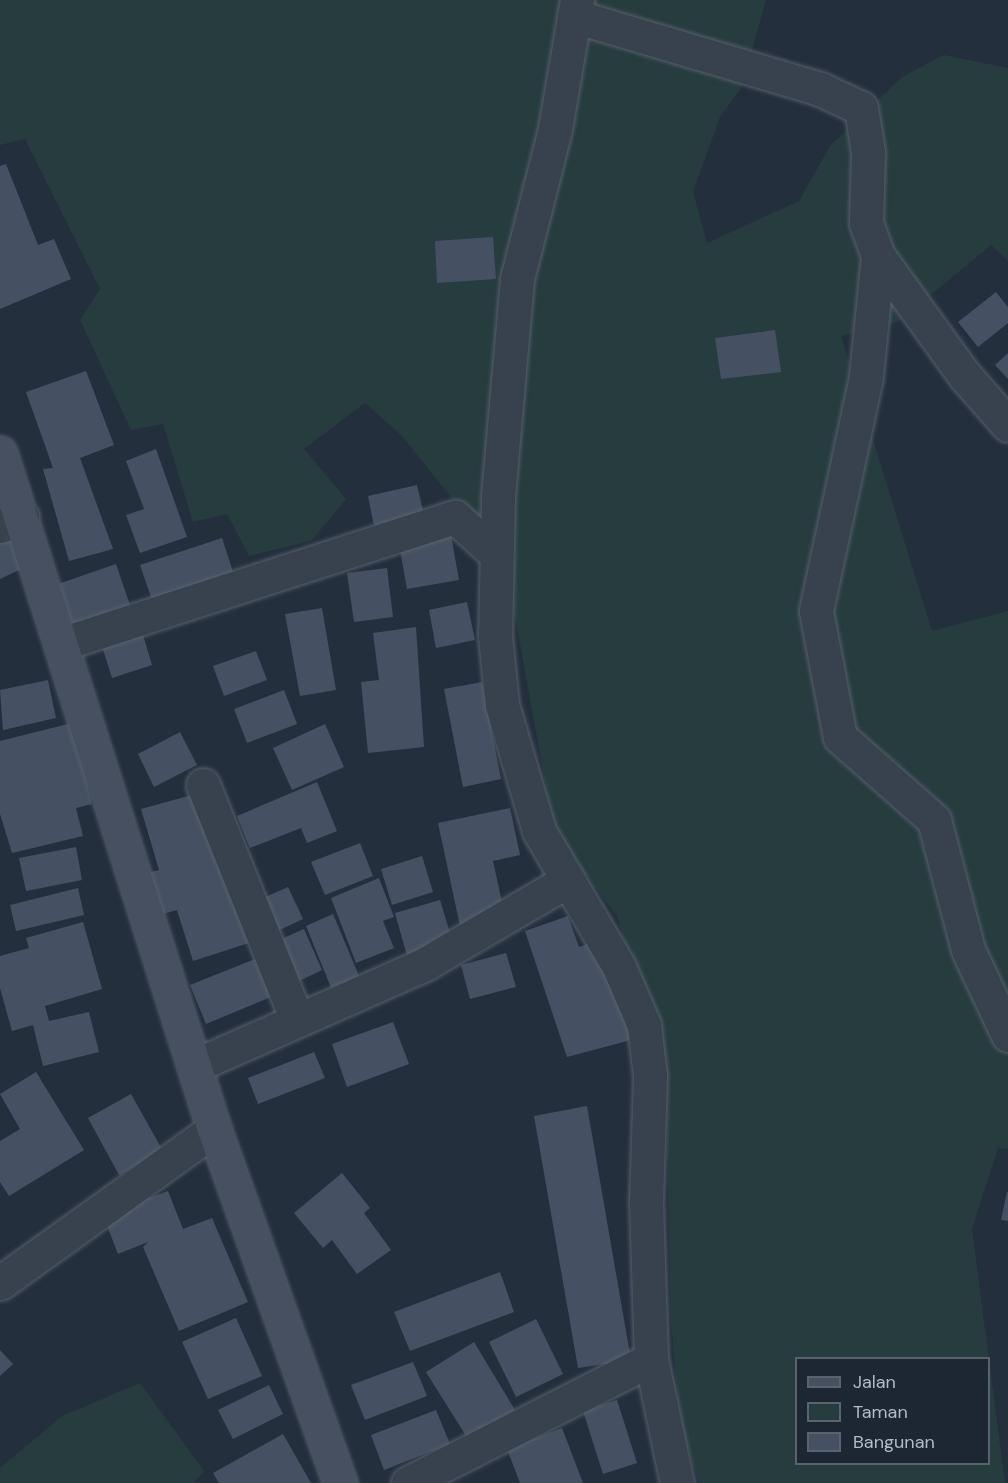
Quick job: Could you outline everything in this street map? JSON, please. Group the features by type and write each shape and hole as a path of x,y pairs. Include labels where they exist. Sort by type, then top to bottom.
{"street":[{"path":"677,1483 651,1359 646,1201 650,1077 644,1025 619,968 539,831 502,705 495,636 496,554 517,279 555,129 575,8 850,99 866,120 866,223 878,256 1008,425"},
{"path":"878,256 866,377 816,611 840,737 934,820 969,950 1008,1035"},
{"path":"0,453 11,522 64,643 214,1129 340,1483"},
{"path":"64,643 455,517 496,554"},
{"path":"203,785 296,1018"},
{"path":"194,1066 296,1018 424,964 568,880"},
{"path":"3,1273 214,1129"},
{"path":"408,1483 651,1359"}],"green space":[{"path":"0,0 766,0 741,88 720,117 693,192 707,243 799,201 830,146 902,77 944,55 1008,68 1008,261 991,245 898,322 841,336 932,631 1008,611 1008,1149 998,1148 972,1229 989,1357 795,1357 795,1465 990,1465 990,1368 1005,1483 699,1483 680,1423 671,1321 665,1074 617,916 554,832 506,566 402,436 365,403 304,449 346,499 311,541 249,556 227,514 193,522 163,424 131,430 80,320 100,289 25,139 0,145"},
{"path":"140,1383 204,1471 194,1483 0,1483 0,1468 62,1416"}],"building":[{"path":"6,164 38,245 54,239 71,279 0,309 0,166"},
{"path":"493,237 496,279 437,283 435,241"},
{"path":"996,292 1008,307 1008,323 978,347 958,322"},
{"path":"775,330 781,372 721,379 715,338"},
{"path":"1008,353 1008,379 995,365"},
{"path":"86,371 114,445 80,458 113,549 69,561 43,469 53,468 26,392"},
{"path":"156,449 187,537 140,553 126,515 144,509 126,461"},
{"path":"417,485 424,515 374,526 368,496"},
{"path":"8,535 23,568 0,579 0,539"},
{"path":"451,535 459,580 407,589 399,544"},
{"path":"222,538 236,581 156,612 140,565"},
{"path":"116,564 130,605 72,625 58,584"},
{"path":"387,568 393,617 354,622 347,573"},
{"path":"467,602 475,640 436,648 429,610"},
{"path":"322,608 336,690 300,696 285,614"},
{"path":"140,625 152,665 112,678 99,637"},
{"path":"416,627 424,747 368,753 361,682 379,680 373,633"},
{"path":"256,651 267,680 224,696 213,666"},
{"path":"48,680 56,718 3,730 0,690"},
{"path":"482,682 501,779 463,787 444,689"},
{"path":"284,690 297,724 247,743 234,709"},
{"path":"72,723 92,804 76,808 83,836 12,853 0,814 0,741"},
{"path":"325,724 344,767 292,790 273,748"},
{"path":"180,732 197,765 154,787 138,754"},
{"path":"317,782 337,831 307,843 301,828 250,848 237,816"},
{"path":"199,793 252,942 193,961 177,910 158,915 147,873 159,870 141,809"},
{"path":"510,808 520,855 493,861 505,916 460,926 438,823"},
{"path":"360,843 373,876 325,895 311,862"},
{"path":"76,847 82,880 26,891 19,858"},
{"path":"422,856 433,892 392,905 381,869"},
{"path":"379,878 394,917 383,921 394,948 356,963 331,898"},
{"path":"288,887 303,919 269,935 254,902"},
{"path":"78,888 84,915 16,931 10,905"},
{"path":"440,900 453,943 407,956 395,913"},
{"path":"333,914 362,983 334,995 306,926"},
{"path":"568,916 579,947 598,940 631,1040 567,1057 525,931"},
{"path":"83,922 102,989 45,1006 49,1021 89,1012 99,1052 43,1066 33,1025 12,1031 0,988 0,956 29,948 26,938"},
{"path":"304,929 322,970 289,986 270,944"},
{"path":"506,953 516,987 470,999 461,965"},
{"path":"255,959 271,997 206,1024 190,985"},
{"path":"393,1022 409,1064 347,1087 332,1044"},
{"path":"314,1052 325,1078 258,1104 248,1078"},
{"path":"36,1072 84,1150 9,1196 0,1182 0,1141 20,1129 0,1094"},
{"path":"131,1094 163,1151 119,1175 88,1118"},
{"path":"587,1106 631,1360 578,1368 534,1116"},
{"path":"342,1173 370,1208 364,1213 391,1250 357,1274 332,1240 323,1248 294,1213"},
{"path":"168,1191 183,1229 212,1218 248,1302 179,1331 143,1247 148,1242 118,1254 103,1215"},
{"path":"1008,1192 1008,1221 1001,1220"},
{"path":"500,1272 514,1312 410,1351 394,1312"},
{"path":"236,1318 262,1376 208,1399 182,1342"},
{"path":"536,1319 563,1374 516,1397 489,1342"},
{"path":"474,1342 515,1410 468,1439 426,1372"},
{"path":"0,1350 13,1364 0,1376"},
{"path":"413,1362 427,1396 365,1420 351,1385"},
{"path":"269,1385 283,1414 233,1439 218,1410"},
{"path":"617,1400 637,1463 603,1474 583,1411"},
{"path":"436,1410 450,1444 384,1470 371,1435"},
{"path":"562,1428 583,1483 520,1483 507,1449"},
{"path":"283,1434 311,1483 219,1483 213,1473"}]}
